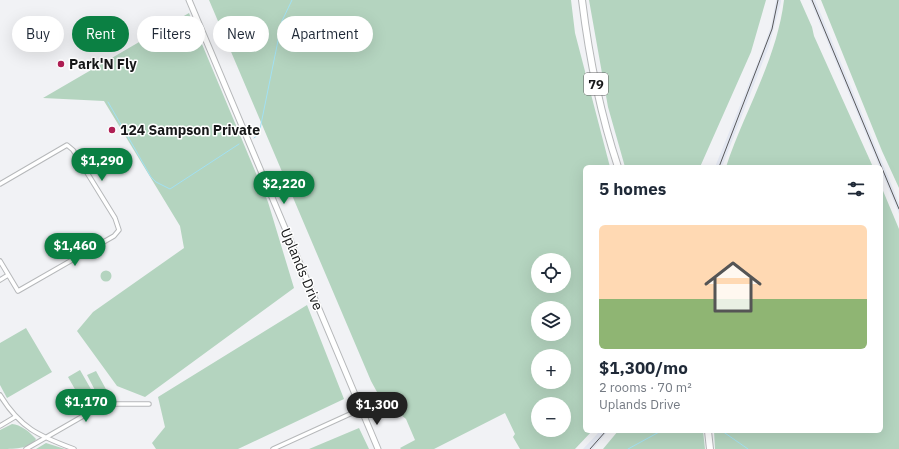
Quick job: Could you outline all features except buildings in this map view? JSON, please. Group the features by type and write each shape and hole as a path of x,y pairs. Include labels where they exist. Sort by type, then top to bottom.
{"highway":[{"name":"79","path":"582,0 593,71 603,115 617,165"},
{"path":"708,433 710,449"}],"main road":[{"name":"Uplands Drive","path":"189,0 378,449"}],"street":[{"path":"0,184 67,145 75,153 114,218 119,230 114,236 18,291 0,261"},
{"path":"0,280 8,275"},
{"path":"0,395 15,417 44,438 74,449"},
{"path":"26,449 104,404 148,404"},
{"path":"273,449 361,409"},
{"path":"0,426 15,417"}],"shaded area":[{"path":"776,0 781,0 769,46 723,165 716,165 763,49 771,26"},
{"path":"810,0 815,0 899,203 899,214 883,176 883,165 879,165"},
{"path":"598,433 606,433 593,449 583,449"}],"green space":[{"path":"209,0 571,0 575,33 609,165 583,165 583,433 590,433 575,449 520,449 513,437 515,434 505,413 434,449 401,449 400,448 415,440 406,419 389,405 377,392 371,381 231,52 269,52 269,16 216,16"},
{"path":"589,0 766,0 751,52 701,165 624,165 608,107"},
{"path":"784,0 800,0 812,27 814,36 872,165 727,165 775,43"},
{"path":"821,0 899,0 899,188 882,151"},
{"path":"137,43 137,52 205,51 268,202 294,288 145,397 117,386 77,331 93,312 184,248 180,226 104,101 43,98 122,52 129,52 129,48"},
{"path":"883,191 899,229 899,449 715,449 714,433 883,433"},
{"path":"106,270 110,272 112,276 110,280 106,282 102,280 100,276 102,272"},
{"path":"307,305 344,399 238,449 156,449 152,443 165,427 158,397"},
{"path":"26,328 52,372 7,398 0,385 0,343"},
{"path":"80,370 96,398 84,405 68,377"},
{"path":"96,371 107,391 98,396 87,375"},
{"path":"12,424 22,427 36,439 34,442 26,447 0,449 0,430"},
{"path":"359,428 369,449 309,449"},
{"path":"616,433 703,433 705,449 603,449"},
{"path":"46,443 65,449 36,449"}],"waterway":[{"path":"254,138 259,134 282,21 292,0"},
{"path":"108,102 151,177 156,182 170,189 239,144"},
{"path":"628,449 657,433"},
{"path":"725,433 748,449"}],"tram line":[{"path":"720,165 772,29 778,0"},
{"path":"812,0 881,165"},
{"path":"883,171 899,209"},
{"path":"590,449 604,433"}],"place":[{"name":"Park'N Fly","path":"61,64"},
{"name":"124 Sampson Private","path":"112,130"}]}
